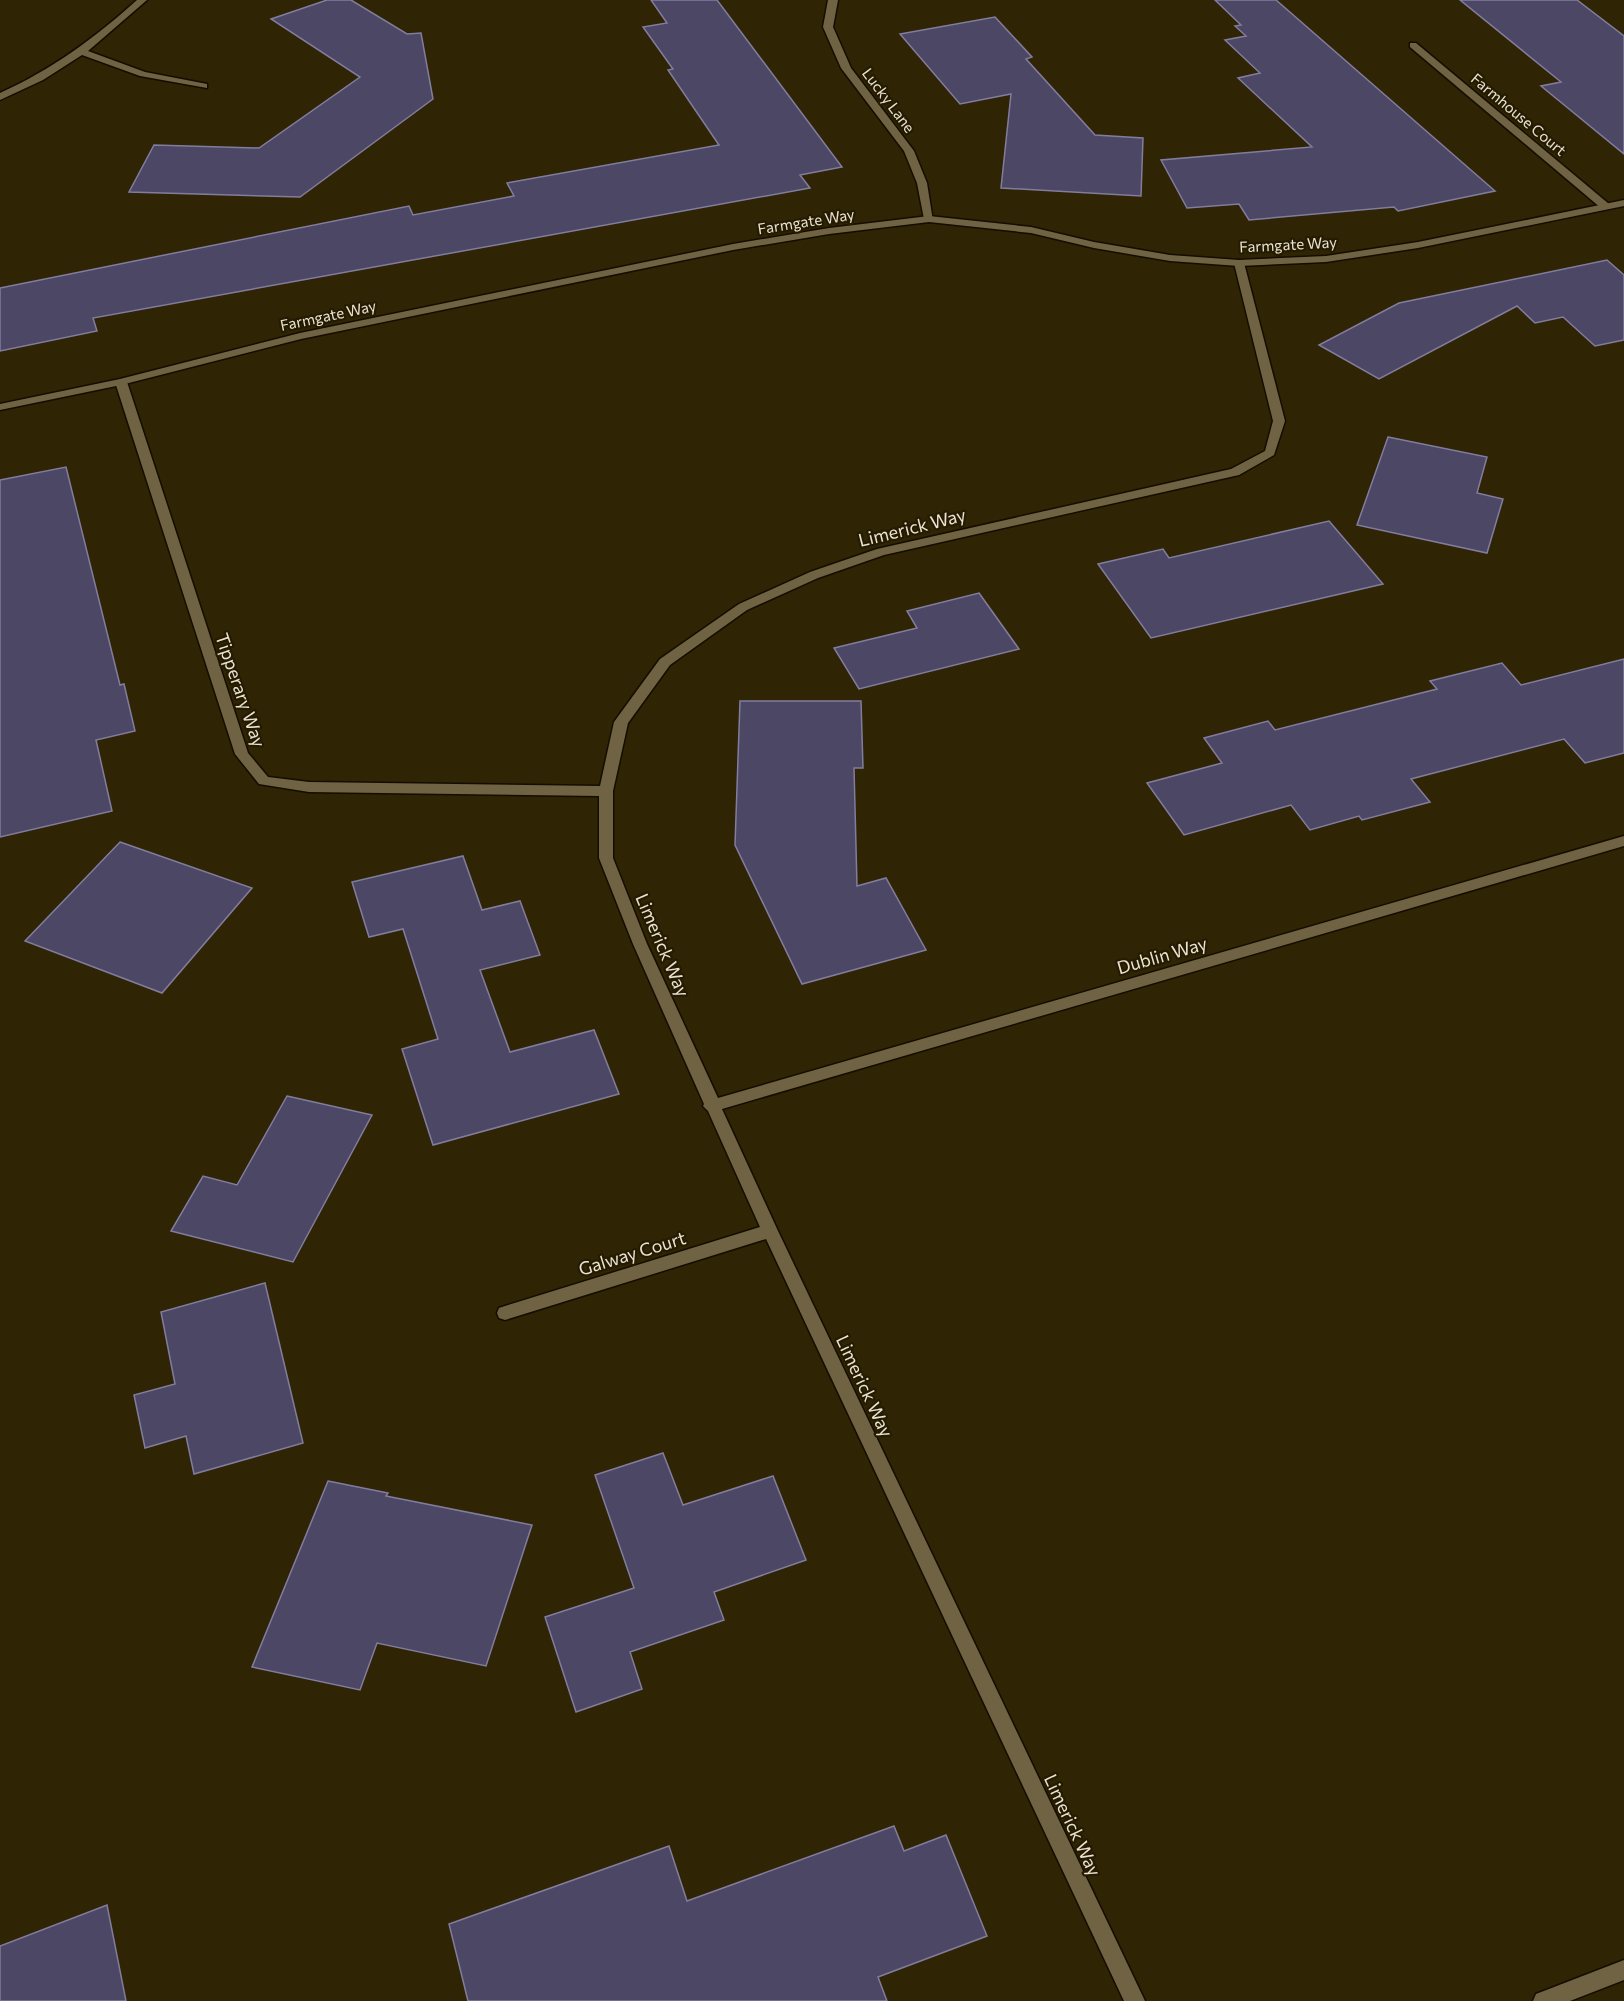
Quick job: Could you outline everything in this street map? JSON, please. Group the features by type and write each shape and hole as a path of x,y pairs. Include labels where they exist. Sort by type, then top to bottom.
{"street":[{"path":"0,97 29,85 83,52 142,0"},
{"name":"Lucky Lane","path":"833,0 828,27 846,68 909,151 922,183 929,219"},
{"name":"Farmhouse Court","path":"1413,45 1605,206"},
{"path":"83,52 143,74 204,86"},
{"name":"Farmgate Way","path":"0,408 121,382 300,336 733,247 829,231 929,219 1031,230 1094,245 1170,258 1239,263 1326,258 1407,247 1624,202"},
{"name":"Limerick Way","path":"1135,2001 711,1106 640,944 606,858 606,792 621,722 665,662 742,607 814,575 881,552 1235,472 1270,453 1279,421 1239,263"},
{"name":"Tipperary Way","path":"121,382 242,754 264,782 309,787 606,792"},
{"name":"Dublin Way","path":"711,1106 1624,841"},
{"name":"Galway Court","path":"505,1313 770,1231"},
{"path":"1543,2001 1624,1970"}],"building":[{"path":"327,0 351,0 407,34 421,33 433,99 300,197 129,192 154,145 259,148 360,77 271,19"},
{"path":"651,0 717,0 842,167 800,175 810,188 93,318 97,331 0,351 0,288 409,206 413,215 514,196 507,183 719,145 668,70 673,69 643,27 667,23"},
{"path":"1215,0 1276,0 1495,191 1398,211 1394,207 1249,220 1239,204 1187,208 1161,160 1312,147 1238,78 1260,73 1225,40 1246,36 1235,26 1241,25"},
{"path":"1460,0 1577,0 1624,36 1624,154 1541,86 1561,82"},
{"path":"995,17 1032,57 1026,59 1095,135 1143,138 1141,196 1001,188 1011,94 960,104 900,34"},
{"path":"1607,260 1624,275 1624,340 1595,346 1563,317 1535,323 1517,306 1379,379 1319,345 1399,303"},
{"path":"1388,437 1487,457 1477,493 1503,499 1487,553 1357,525"},
{"path":"66,467 120,685 124,684 135,731 96,740 112,811 0,837 0,480"},
{"path":"1329,521 1383,584 1151,638 1098,564 1163,549 1169,558"},
{"path":"979,593 1019,649 859,689 834,648 917,628 907,611"},
{"path":"1624,659 1624,753 1585,763 1564,739 1411,779 1430,802 1362,820 1359,816 1310,830 1291,805 1184,835 1147,783 1222,763 1204,738 1268,721 1275,730 1437,689 1430,681 1502,663 1521,685"},
{"path":"740,701 861,701 863,768 854,768 857,886 886,878 926,950 802,984 735,845"},
{"path":"120,842 252,888 162,993 25,941"},
{"path":"463,856 482,910 520,901 540,955 480,970 510,1052 594,1030 619,1094 433,1145 402,1049 438,1039 403,929 369,937 352,882"},
{"path":"287,1096 372,1115 293,1262 171,1231 203,1176 237,1185"},
{"path":"265,1283 303,1443 194,1474 186,1436 145,1448 134,1395 175,1384 161,1312"},
{"path":"663,1453 683,1505 773,1476 806,1560 714,1592 724,1620 630,1652 642,1689 576,1712 545,1617 634,1588 595,1475"},
{"path":"328,1481 388,1493 386,1496 532,1525 486,1666 377,1643 360,1690 252,1667"},
{"path":"894,1826 904,1851 946,1835 987,1936 878,1977 887,2001 468,2001 449,1924 669,1846 687,1901"},
{"path":"107,1905 126,2001 0,2001 0,1946"}]}
